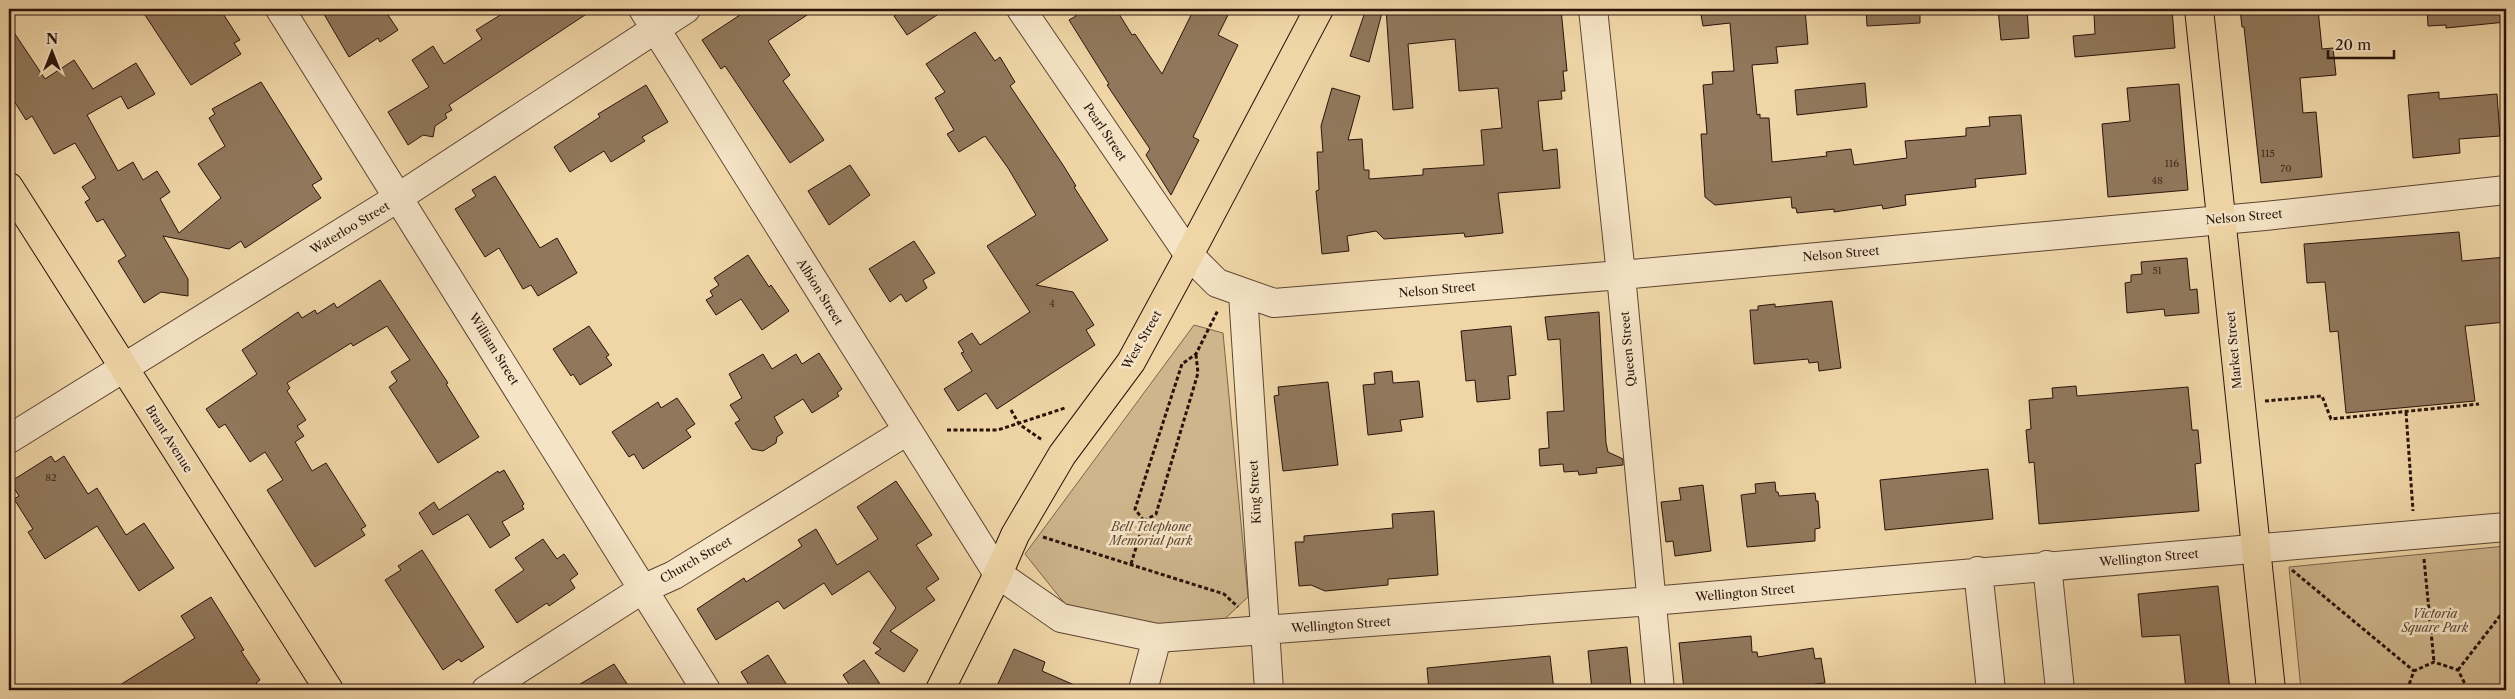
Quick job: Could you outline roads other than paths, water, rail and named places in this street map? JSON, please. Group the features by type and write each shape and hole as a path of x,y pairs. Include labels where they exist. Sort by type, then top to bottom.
{"main road":[{"name":"West Street","path":"940,690 998,574 1015,534 1062,455 1131,362 1319,9"},
{"name":"Market Street","path":"2199,9 2223,219 2239,403 2271,690"},
{"name":"Brant Avenue","path":"9,187 329,690"}],"street":[{"name":"William Street","path":"280,9 706,690"},
{"name":"Waterloo Street","path":"9,439 399,197 649,18 686,9"},
{"name":"Pearl Street","path":"1021,9 1189,256"},
{"name":"Queen Street","path":"1593,9 1621,275 1660,690"},
{"name":"Albion Street","path":"649,18 998,574"},
{"name":"Nelson Street","path":"1189,256 1217,283 1235,291 1274,303 1621,275 2223,219 2506,190"},
{"name":"King Street","path":"1235,291 1269,690"},
{"name":"Church Street","path":"486,690 643,589 674,575 907,431"},
{"name":"Wellington Street","path":"998,574 1061,618 1157,638 1652,601 1978,571 2256,549 2419,544 2506,526"},
{"path":"2047,566 2060,690"},
{"path":"1978,571 1991,690"},
{"path":"1143,690 1157,638"}],"park label":[{"name":"Bell Telephone Memorial park","path":"1151,534"},
{"name":"Victoria Square Park","path":"2435,621"}]}
